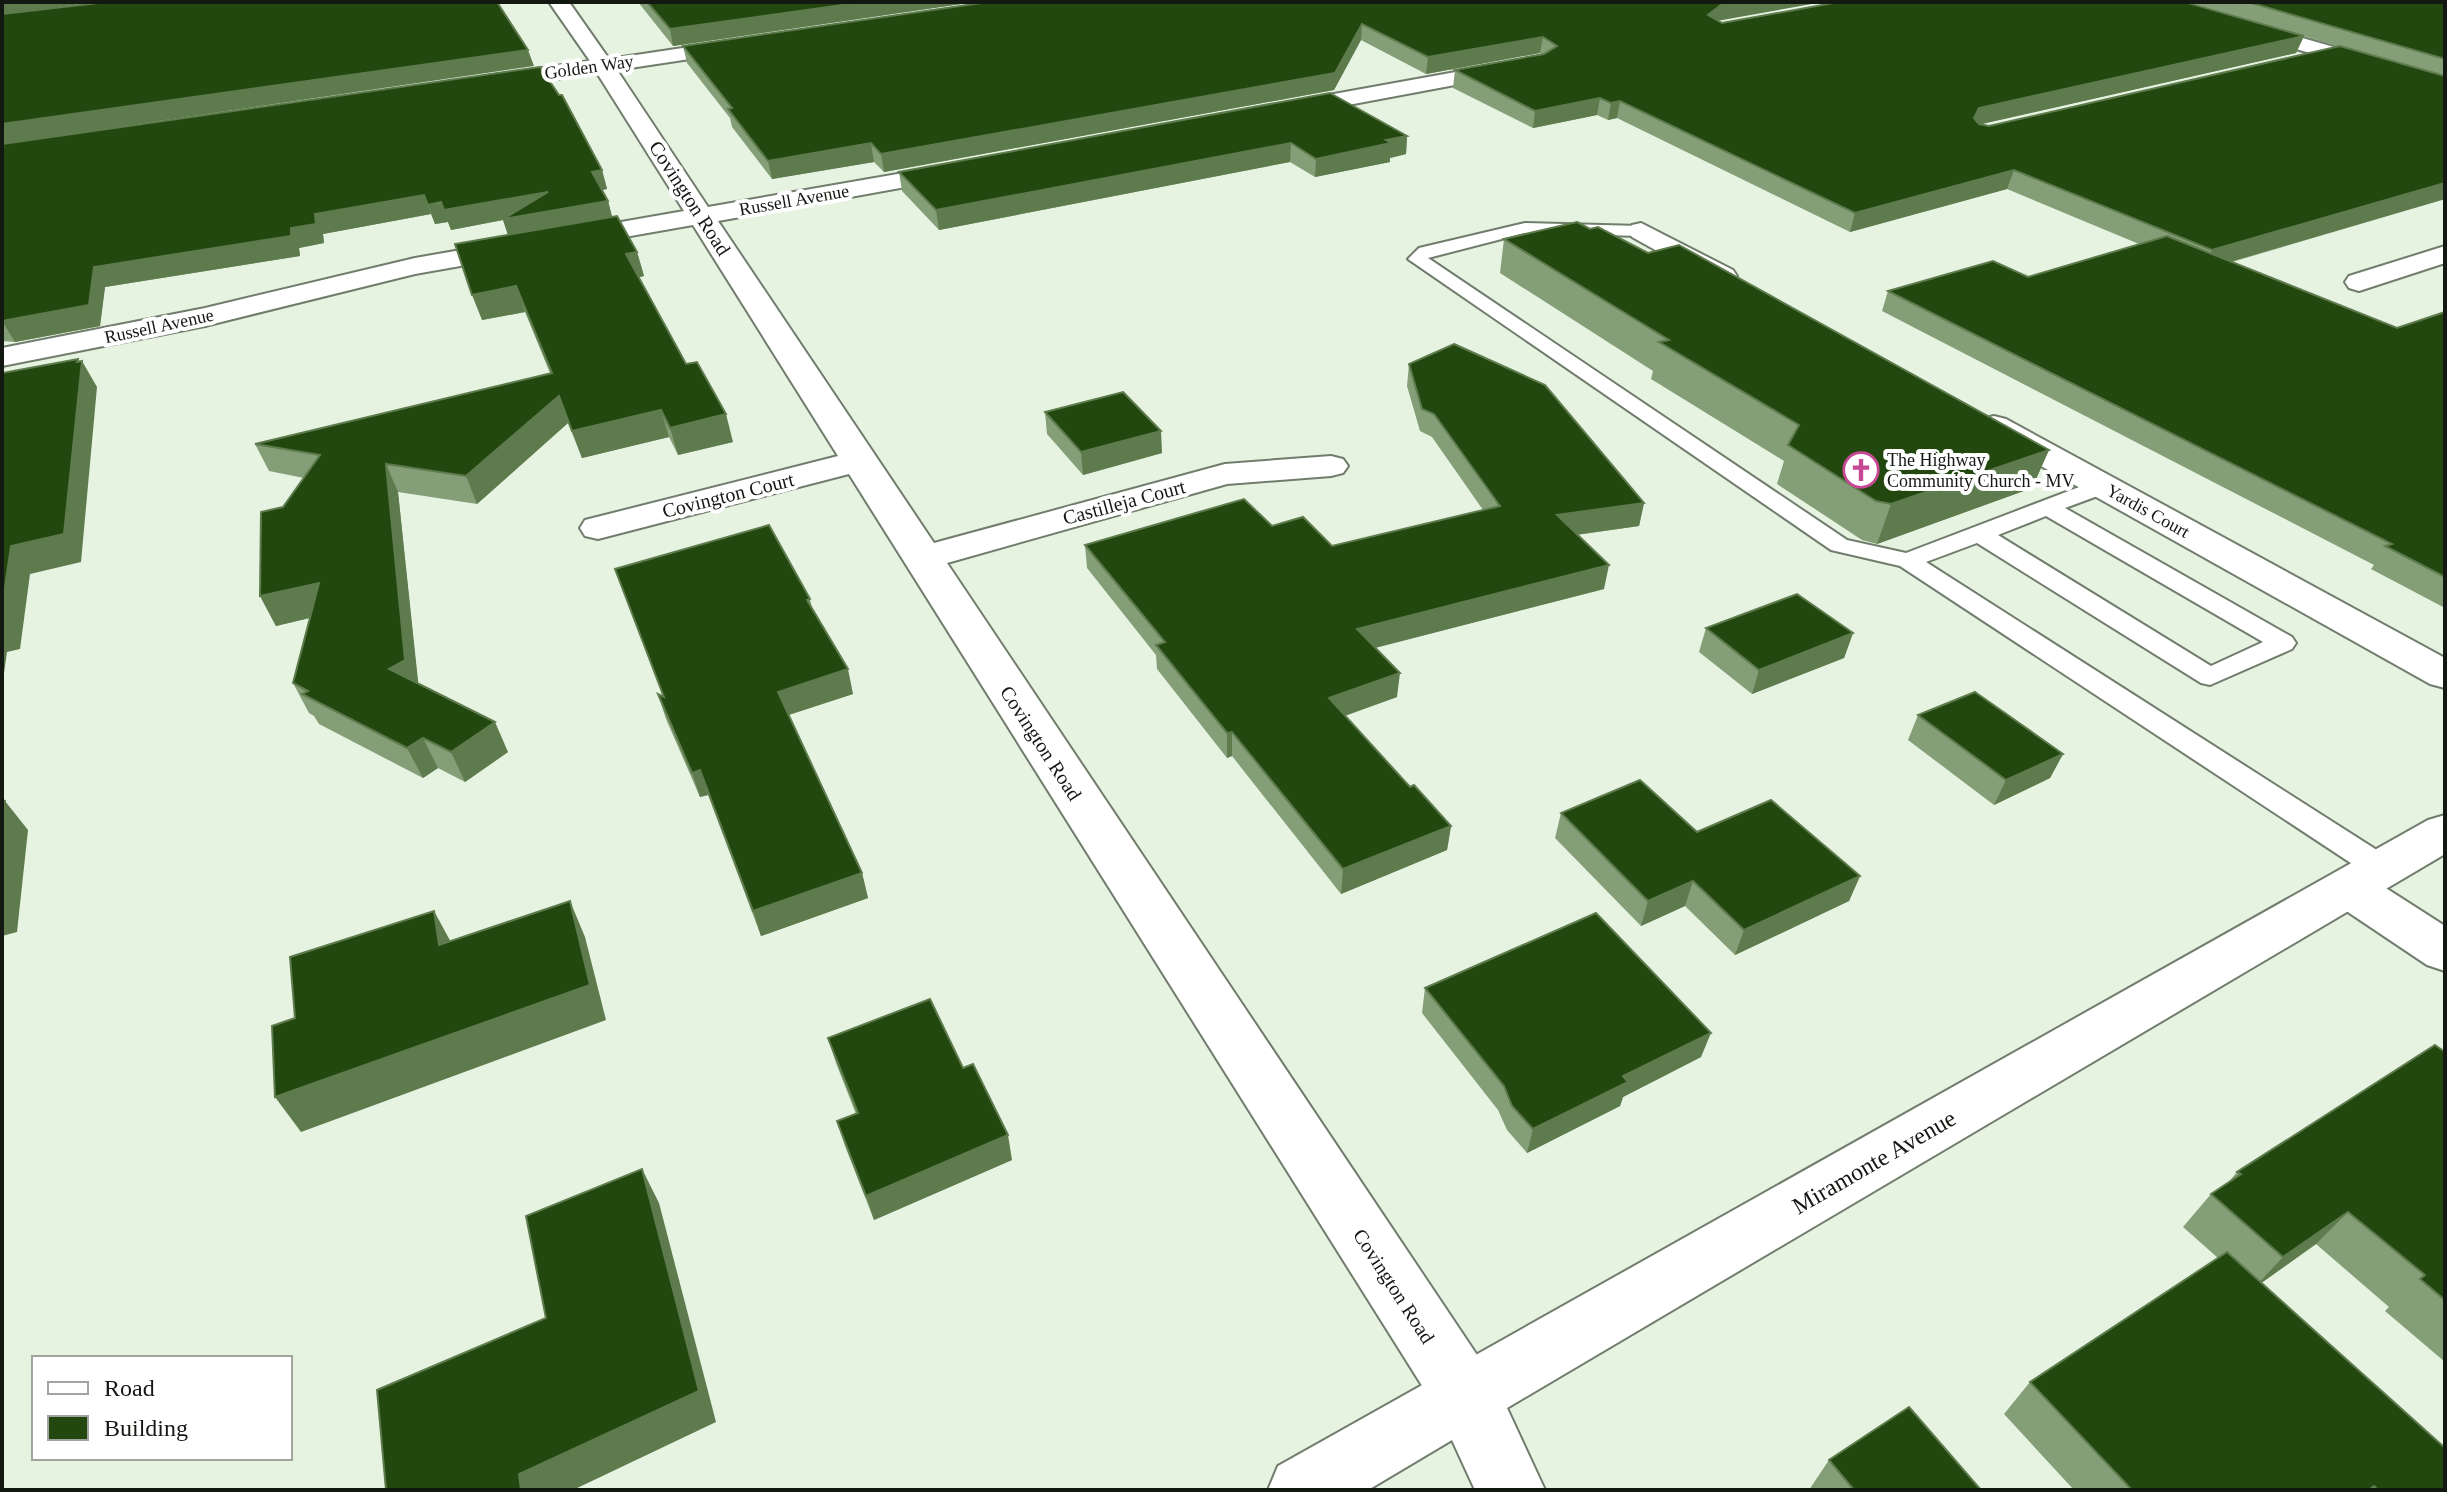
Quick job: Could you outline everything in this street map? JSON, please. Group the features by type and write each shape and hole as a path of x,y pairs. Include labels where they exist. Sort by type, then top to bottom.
{"street":[{"name":"Covington Road","path":"559,2 603,65 1466,1396 1511,1490"},
{"path":"2157,2 2445,86"},
{"name":"Golden Way","path":"460,87 759,42"},
{"path":"2288,64 2333,53"},
{"path":"1258,115 1541,62"},
{"name":"Russell Avenue","path":"2,357 205,317 415,266 991,164"},
{"path":"1641,231 1753,293"},
{"path":"2359,282 2445,254"},
{"name":"Yardis Court","path":"1963,409 2445,675"},
{"name":"Covington Court","path":"598,528 858,461"},
{"name":"Castilleja Court","path":"921,558 1225,474 1331,466"},
{"name":"Miramonte Avenue","path":"1302,1490 2445,832"},
{"path":"2366,879 2445,951"}],"lane":[{"path":"1641,231 1525,228 1425,252 1417,259 1839,545 1908,561 2366,879"},
{"path":"1908,561 2103,486"},
{"path":"1980,534 2210,677 2283,643 2048,508"}],"building":[{"path":"107,2 497,2 528,50 2,124 2,14"},
{"path":"647,2 864,2 670,29"},
{"path":"988,2 1739,2 1721,5 1708,15 1722,23 1839,2 2185,2 2304,36 1979,108 1974,118 1979,124 1989,126 2340,46 2445,76 2445,183 2212,250 2014,170 1855,213 1620,101 1611,103 1600,98 1535,111 1455,70 1544,54 1557,46 1543,37 1428,57 1362,24 1335,73 881,154 871,143 768,161 728,109 732,108 683,46"},
{"path":"2248,2 2445,2 2445,59"},
{"path":"540,67 562,95 602,170 592,172 608,201 503,219 548,192 444,210 441,202 428,205 424,195 315,214 316,224 291,228 291,236 94,267 89,305 2,321 2,144"},
{"path":"1330,93 1407,136 1386,140 1391,143 1316,159 1291,143 936,210 899,172"},
{"path":"617,216 637,252 626,254 686,364 697,362 726,414 670,428 661,410 572,431 559,396 466,476 386,464 405,660 389,669 495,722 451,752 423,738 407,748 302,694 308,691 293,683 319,583 260,596 261,512 283,507 320,455 255,444 552,373 516,286 472,295 455,244"},
{"path":"1577,222 1590,229 1598,227 1648,253 1679,245 2049,450 1891,504 1876,501 1788,445 1799,425 1659,342 1669,340 1504,239"},
{"path":"2167,236 2397,328 2445,312 2445,577 2385,546 2392,544 1888,291 1993,261 2028,277"},
{"path":"1454,344 1545,385 1644,503 1557,515 1609,565 1357,629 1400,673 1329,698 1410,787 1414,785 1451,826 1343,869 1232,732 1227,733 1156,645 1165,642 1085,545 1244,499 1272,526 1303,517 1332,546 1500,506 1434,414 1422,409 1409,364"},
{"path":"78,359 77,362 82,361 64,534 11,546 2,608 2,373"},
{"path":"1123,392 1161,431 1081,452 1045,412"},
{"path":"769,525 810,599 807,600 848,669 778,692 862,873 753,911 700,770 692,773 658,694 664,697 615,569"},
{"path":"1797,594 1853,633 1759,670 1706,628"},
{"path":"1975,692 2063,754 2006,780 1918,715"},
{"path":"1640,780 1697,832 1771,800 1860,876 1744,930 1693,881 1648,901 1561,813"},
{"path":"570,901 590,985 275,1097 272,1026 295,1018 290,957 434,911 439,945"},
{"path":"1596,913 1711,1033 1623,1076 1628,1082 1533,1129 1512,1106 1504,1086 1425,988"},
{"path":"930,999 963,1068 973,1064 1008,1135 866,1196 837,1121 858,1113 828,1038"},
{"path":"2435,1045 2445,1052 2445,1300 2420,1279 2425,1275 2348,1212 2283,1257 2211,1194 2241,1174 2237,1172"},
{"path":"642,1169 699,1391 519,1474 521,1490 386,1490 377,1390 546,1318 526,1216"},
{"path":"2227,1252 2445,1448 2445,1490 2378,1490 2374,1486 2369,1490 2132,1490 2030,1382"},
{"path":"1909,1407 1981,1490 1854,1490 1829,1460"}],"place":[{"name":"The Highway Community Church - MV","path":"1861,470"}]}
